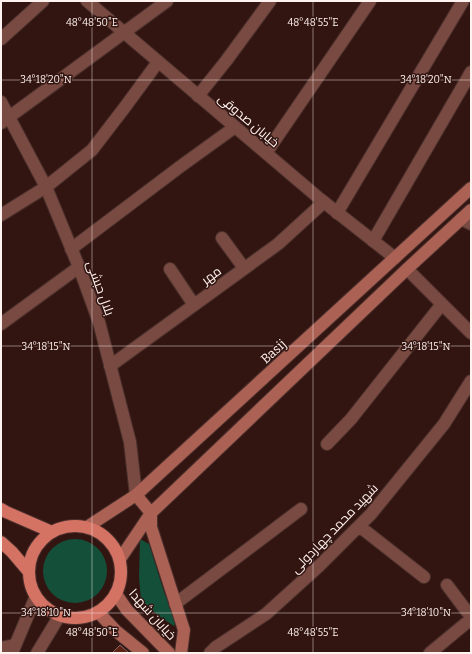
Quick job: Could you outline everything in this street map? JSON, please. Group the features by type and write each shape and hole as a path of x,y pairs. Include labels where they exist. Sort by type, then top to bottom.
{"main road":[{"name":"Basij","path":"87,527 136,495 471,188"},
{"path":"120,560 151,513 407,269 466,222 471,210"},
{"path":"395,258 407,269"},
{"path":"136,495 151,513 151,527 184,630 181,653"},
{"path":"1,509 52,532"},
{"path":"63,527 87,527 108,539 115,548 120,560 122,571 116,594 109,604 98,612 86,617 73,618 50,611 36,596 31,585 29,572 30,560 42,539 52,532 63,527"},
{"path":"1,542 12,552 29,572"},
{"name":"خیابان شهدا","path":"116,594 127,610 169,653"},
{"path":"98,612 116,631 143,653"}],"street":[{"path":"1,39 43,1"},
{"path":"5,120 167,1"},
{"path":"198,96 270,1"},
{"path":"266,153 370,1"},
{"path":"337,213 463,1"},
{"name":"خیابان صدوقی","path":"91,2 124,33 198,96 337,213 395,258"},
{"path":"1,215 46,187 92,150 158,62"},
{"path":"372,241 471,72"},
{"name":"بلال حبشی","path":"1,102 5,120 46,187 79,267 98,322 130,442 136,495"},
{"path":"71,249 235,127"},
{"name":"مهر","path":"110,366 278,244 324,202"},
{"path":"222,238 244,268"},
{"path":"1,324 79,267"},
{"path":"170,269 194,305"},
{"path":"407,269 471,333"},
{"path":"327,444 351,419 442,304"},
{"name":"شهید محمد چهاردولی","path":"210,653 216,646 266,614 319,566 371,514 444,424 471,381"},
{"path":"175,604 301,509"},
{"path":"359,526 424,577"},
{"path":"430,653 471,618 448,585"},
{"path":"1,648 13,649 36,596"},
{"path":"37,653 60,615"}],"green space":[{"path":"75,539 87,541 98,548 105,559 107,571 105,583 98,594 87,601 75,603 63,601 52,594 45,583 43,571 45,559 52,548 63,541"},
{"path":"140,539 149,544 164,592 176,622 174,626 159,616 141,600 139,577"}],"building":[{"path":"120,645 129,653 112,653"}]}
